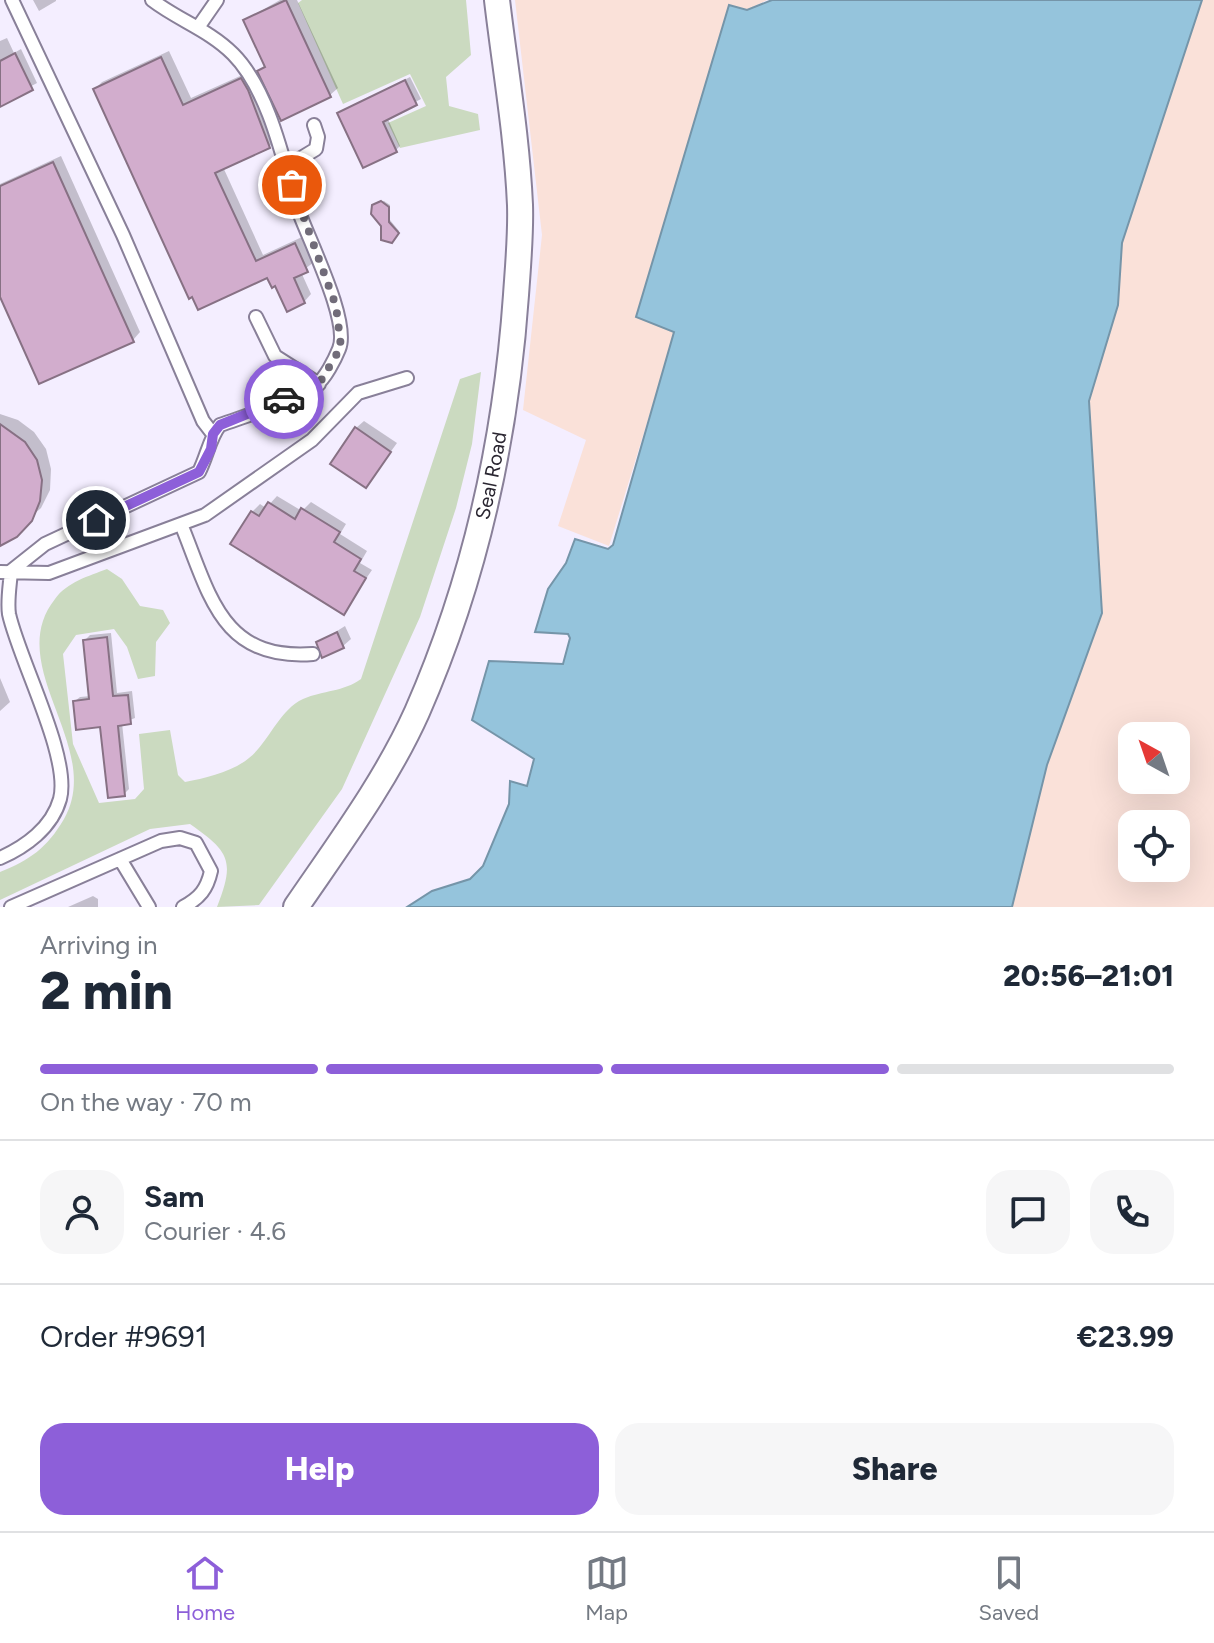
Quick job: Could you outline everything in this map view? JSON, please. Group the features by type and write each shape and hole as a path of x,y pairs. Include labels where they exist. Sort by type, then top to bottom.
{"street":[{"name":"Seal Road","path":"296,907 371,796 416,714 444,644 475,549 496,459 512,352 520,207 497,0"}],"lane":[{"path":"12,0 123,235 203,421 213,434"},
{"path":"5,572 45,544 199,472 211,449 213,434 220,425 319,384 341,347 336,306 296,204 288,166 255,86 234,55 199,26 174,17 152,0"},
{"path":"199,26 217,0"},
{"path":"288,166 316,149 318,137 314,125"},
{"path":"256,317 275,356 319,384"},
{"path":"5,572 49,573 205,515 312,440 358,393 407,378"},
{"path":"181,524 215,608 248,646 288,656 313,654"},
{"path":"0,858 23,847 45,827 60,798 58,760 9,612 5,572"},
{"path":"11,907 161,841 180,838 196,843 211,871 207,887 196,900 183,907"},
{"path":"120,859 149,907"}],"shaded area":[{"path":"515,0 767,0 747,10 729,6 636,317 675,332 609,546 558,526 586,440 523,410 542,235"},
{"path":"1201,0 1214,0 1214,907 1012,907 1047,765 1102,613 1089,401 1118,305 1122,243"}],"green space":[{"path":"302,0 466,0 471,55 446,77 449,106 478,114 480,130 400,148 388,123 426,106 410,74 343,104 298,3"},
{"path":"481,372 472,444 456,508 420,617 342,789 259,905 217,907 226,879 225,859 214,842 190,824 150,829 0,900 0,872 29,858 51,838 64,819 73,792 72,764 45,679 40,652 42,625 60,593 79,580 107,569 122,579 140,606 163,610 170,623 156,642 155,676 138,679 127,647 114,629 76,635 63,654 73,744 99,803 135,799 144,789 139,734 170,730 178,775 185,782 235,767 256,751 295,704 361,679 460,379"}],"water":[{"path":"772,0 1202,0 1122,243 1118,305 1089,401 1102,613 1047,765 1012,907 407,907 432,891 470,879 483,866 509,804 510,781 527,786 534,759 472,720 489,661 563,664 570,638 568,634 535,632 548,589 566,563 575,539 608,549 613,545 674,332 636,317 729,5 747,10"}],"building":[{"path":"286,0 331,97 281,121 257,71 265,67 243,20"},
{"path":"15,53 33,90 0,107 0,61"},
{"path":"161,57 183,105 241,78 270,148 215,173 256,261 295,243 308,272 294,278 305,303 287,312 275,286 272,288 267,278 198,310 192,297 189,299 93,89"},
{"path":"405,80 417,105 383,122 397,152 363,168 337,113"},
{"path":"53,162 134,342 39,384 0,297 0,186"},
{"path":"381,201 389,207 389,222 399,233 392,243 381,240 381,226 371,214 372,205"},
{"path":"0,424 25,442 37,460 42,480 40,501 32,521 17,537 0,546"},
{"path":"355,427 391,452 366,488 330,464"},
{"path":"268,502 295,519 301,508 340,532 334,542 361,559 354,571 366,578 344,615 230,544 251,511 259,516"},
{"path":"337,632 344,648 322,658 316,642"},
{"path":"107,637 113,696 128,695 131,724 118,726 125,796 108,798 100,727 76,730 73,701 89,699 83,640"}],"way so far":[{"path":"284,399 319,384 341,347 336,306 296,204 292,185"}],"route":[{"path":"96,520 199,472 211,449 213,434 220,425 284,399"}]}
